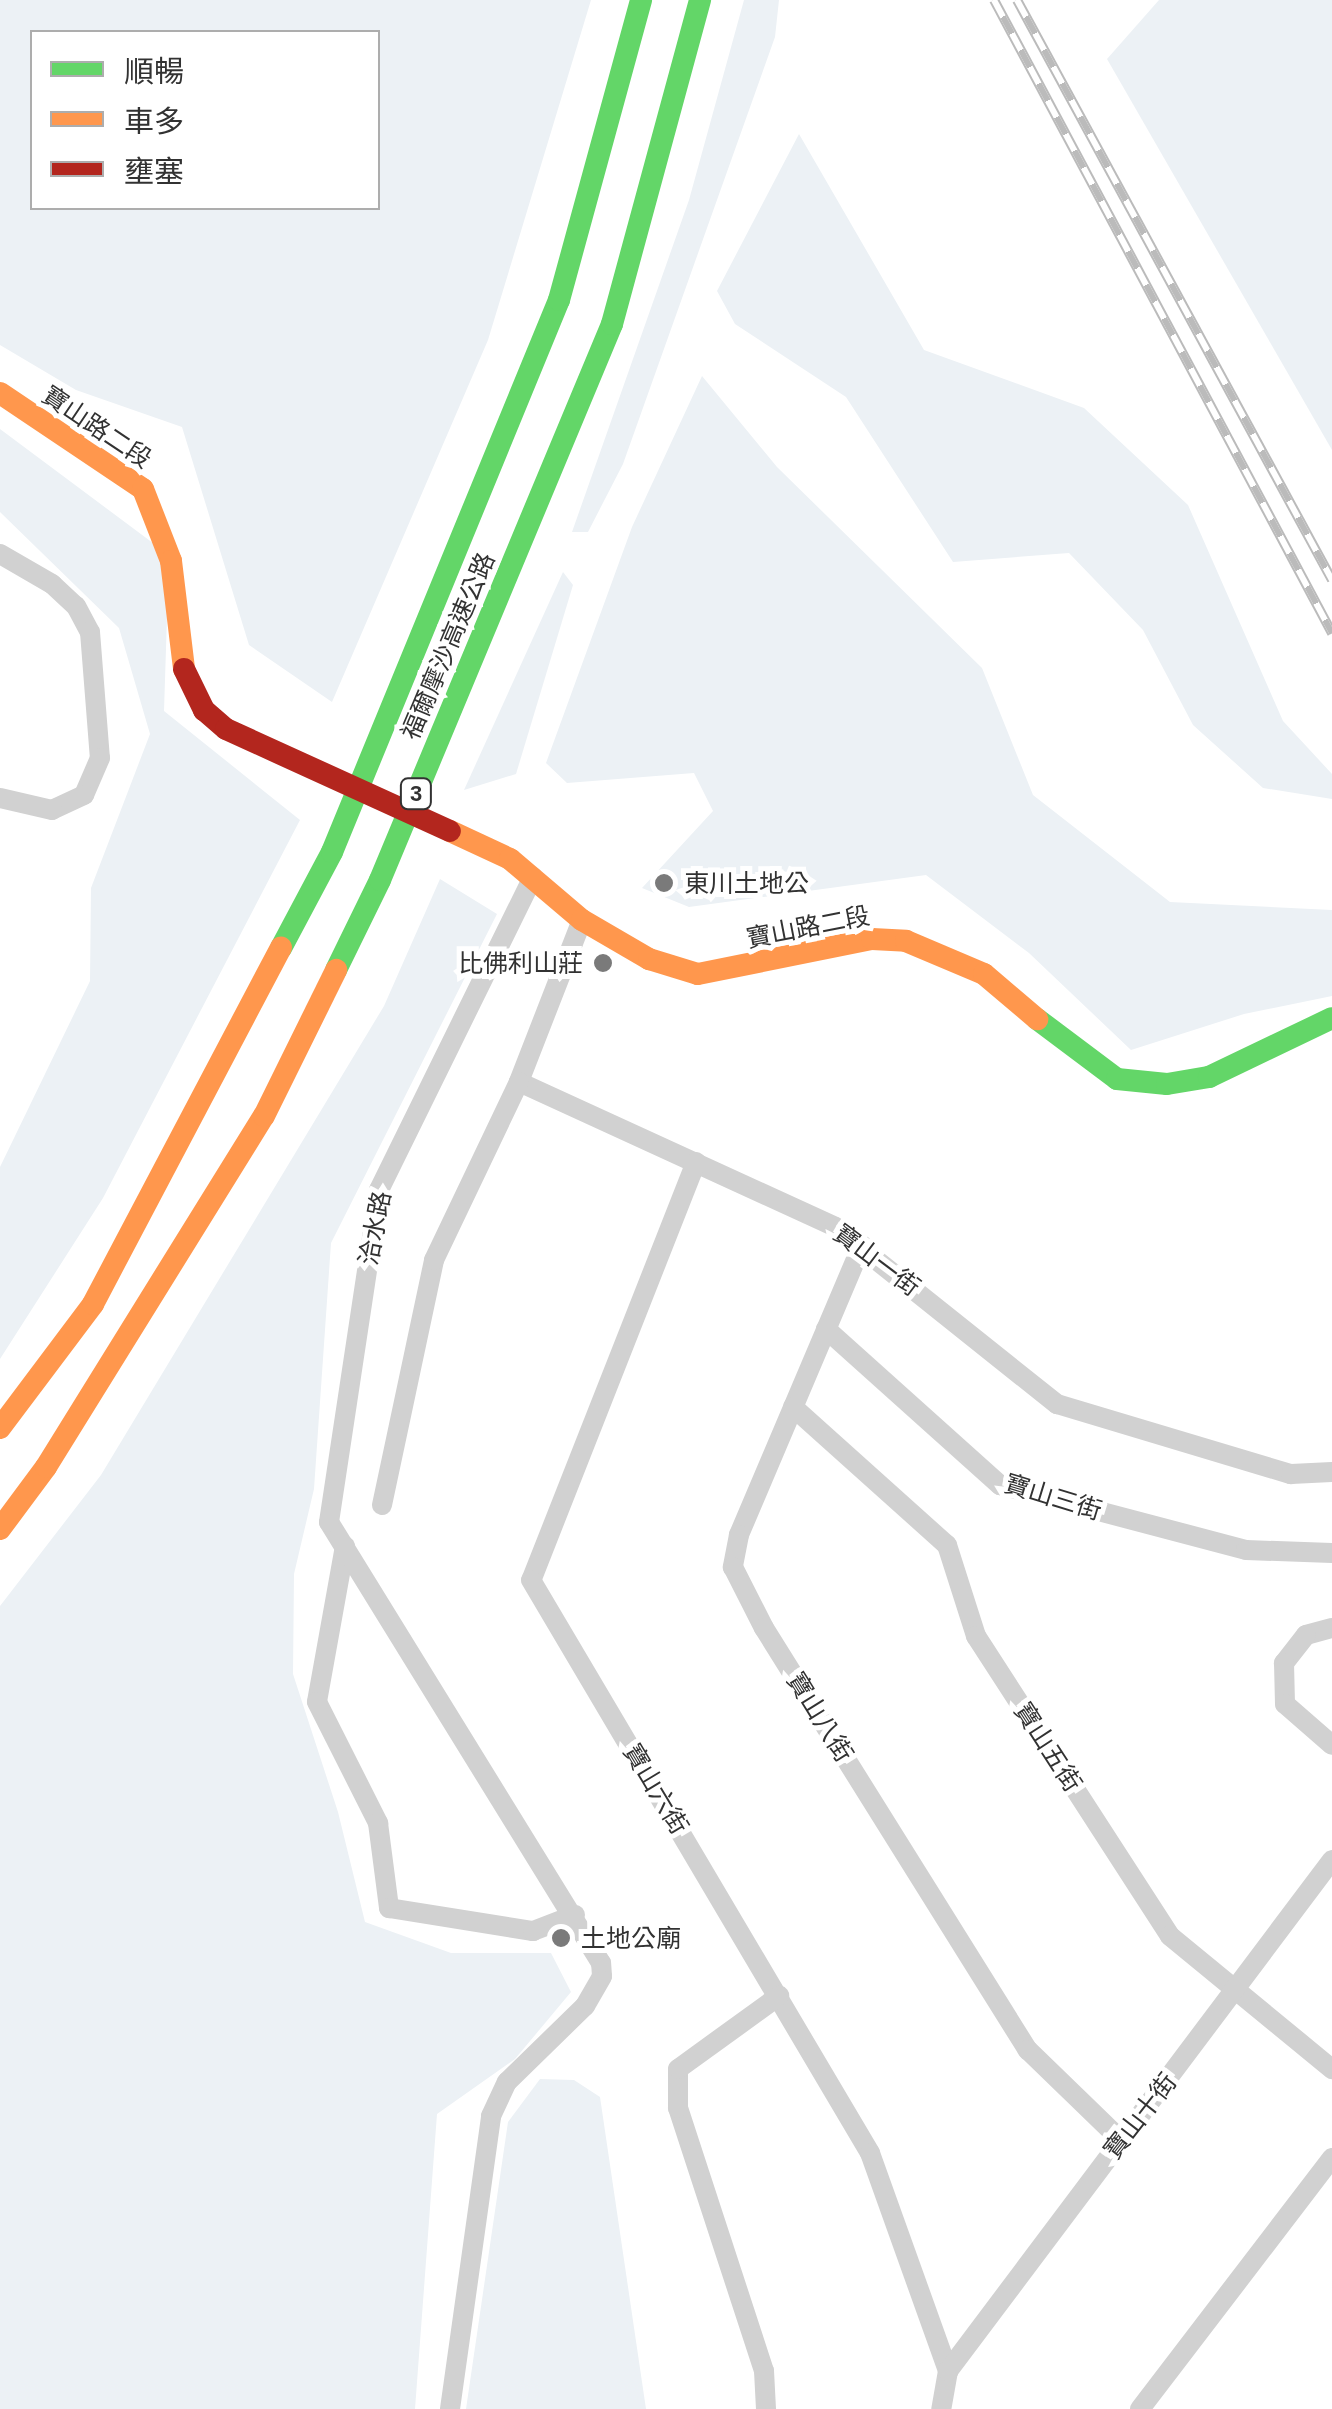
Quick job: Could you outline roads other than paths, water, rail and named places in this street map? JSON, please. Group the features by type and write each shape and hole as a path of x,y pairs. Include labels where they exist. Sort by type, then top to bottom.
{"main road":[{"name":"福爾摩沙高速公路","path":"0,1428 93,1304 332,852 559,300 641,0"},
{"name":"福爾摩沙高速公路","path":"0,1529 46,1466 264,1116 380,880 612,324 700,0"},
{"name":"寶山路二段","path":"0,393 142,489 170,561 185,678 204,710 226,729 510,858 582,920 650,959 698,974 872,939 906,941 984,974 1088,1063 1118,1078 1167,1084 1209,1077 1308,1024 1332,1018"}],"street":[{"path":"0,554 52,584 76,606 90,632 100,758 84,795 52,810 0,798"},
{"name":"洽水路","path":"450,2409 492,2116 507,2082 585,2006 602,1976 575,1916 329,1522 379,1190 533,877"},
{"path":"382,1505 434,1260 519,1082 582,920"},
{"name":"寶山一街","path":"519,1082 696,1162 862,1245 1057,1404 1291,1474 1332,1472"},
{"name":"寶山六街","path":"696,1162 531,1580 870,2153 948,2372 942,2409"},
{"name":"寶山八街","path":"862,1245 739,1535 733,1567 764,1628 1028,2050 1121,2140"},
{"name":"寶山三街","path":"826,1329 1000,1485 1246,1550 1332,1553"},
{"name":"寶山五街","path":"793,1407 947,1546 976,1636 1170,1936 1332,2068"},
{"name":"洽水路","path":"345,1546 318,1702 378,1823 390,1908 533,1931 575,1916"},
{"path":"1332,1628 1306,1635 1284,1663 1284,1704 1332,1745"},
{"name":"寶山十街","path":"948,2372 1332,1860"},
{"path":"766,2409 764,2370 678,2108 678,2069 779,1996"},
{"path":"1140,2409 1332,2158"}],"railway":[{"path":"994,0 1332,633"},
{"path":"1017,0 1332,580"}],"place":[{"name":"東川土地公","path":"664,883"},
{"name":"比佛利山莊","path":"603,963"},
{"name":"土地公廟","path":"561,1938"}]}
